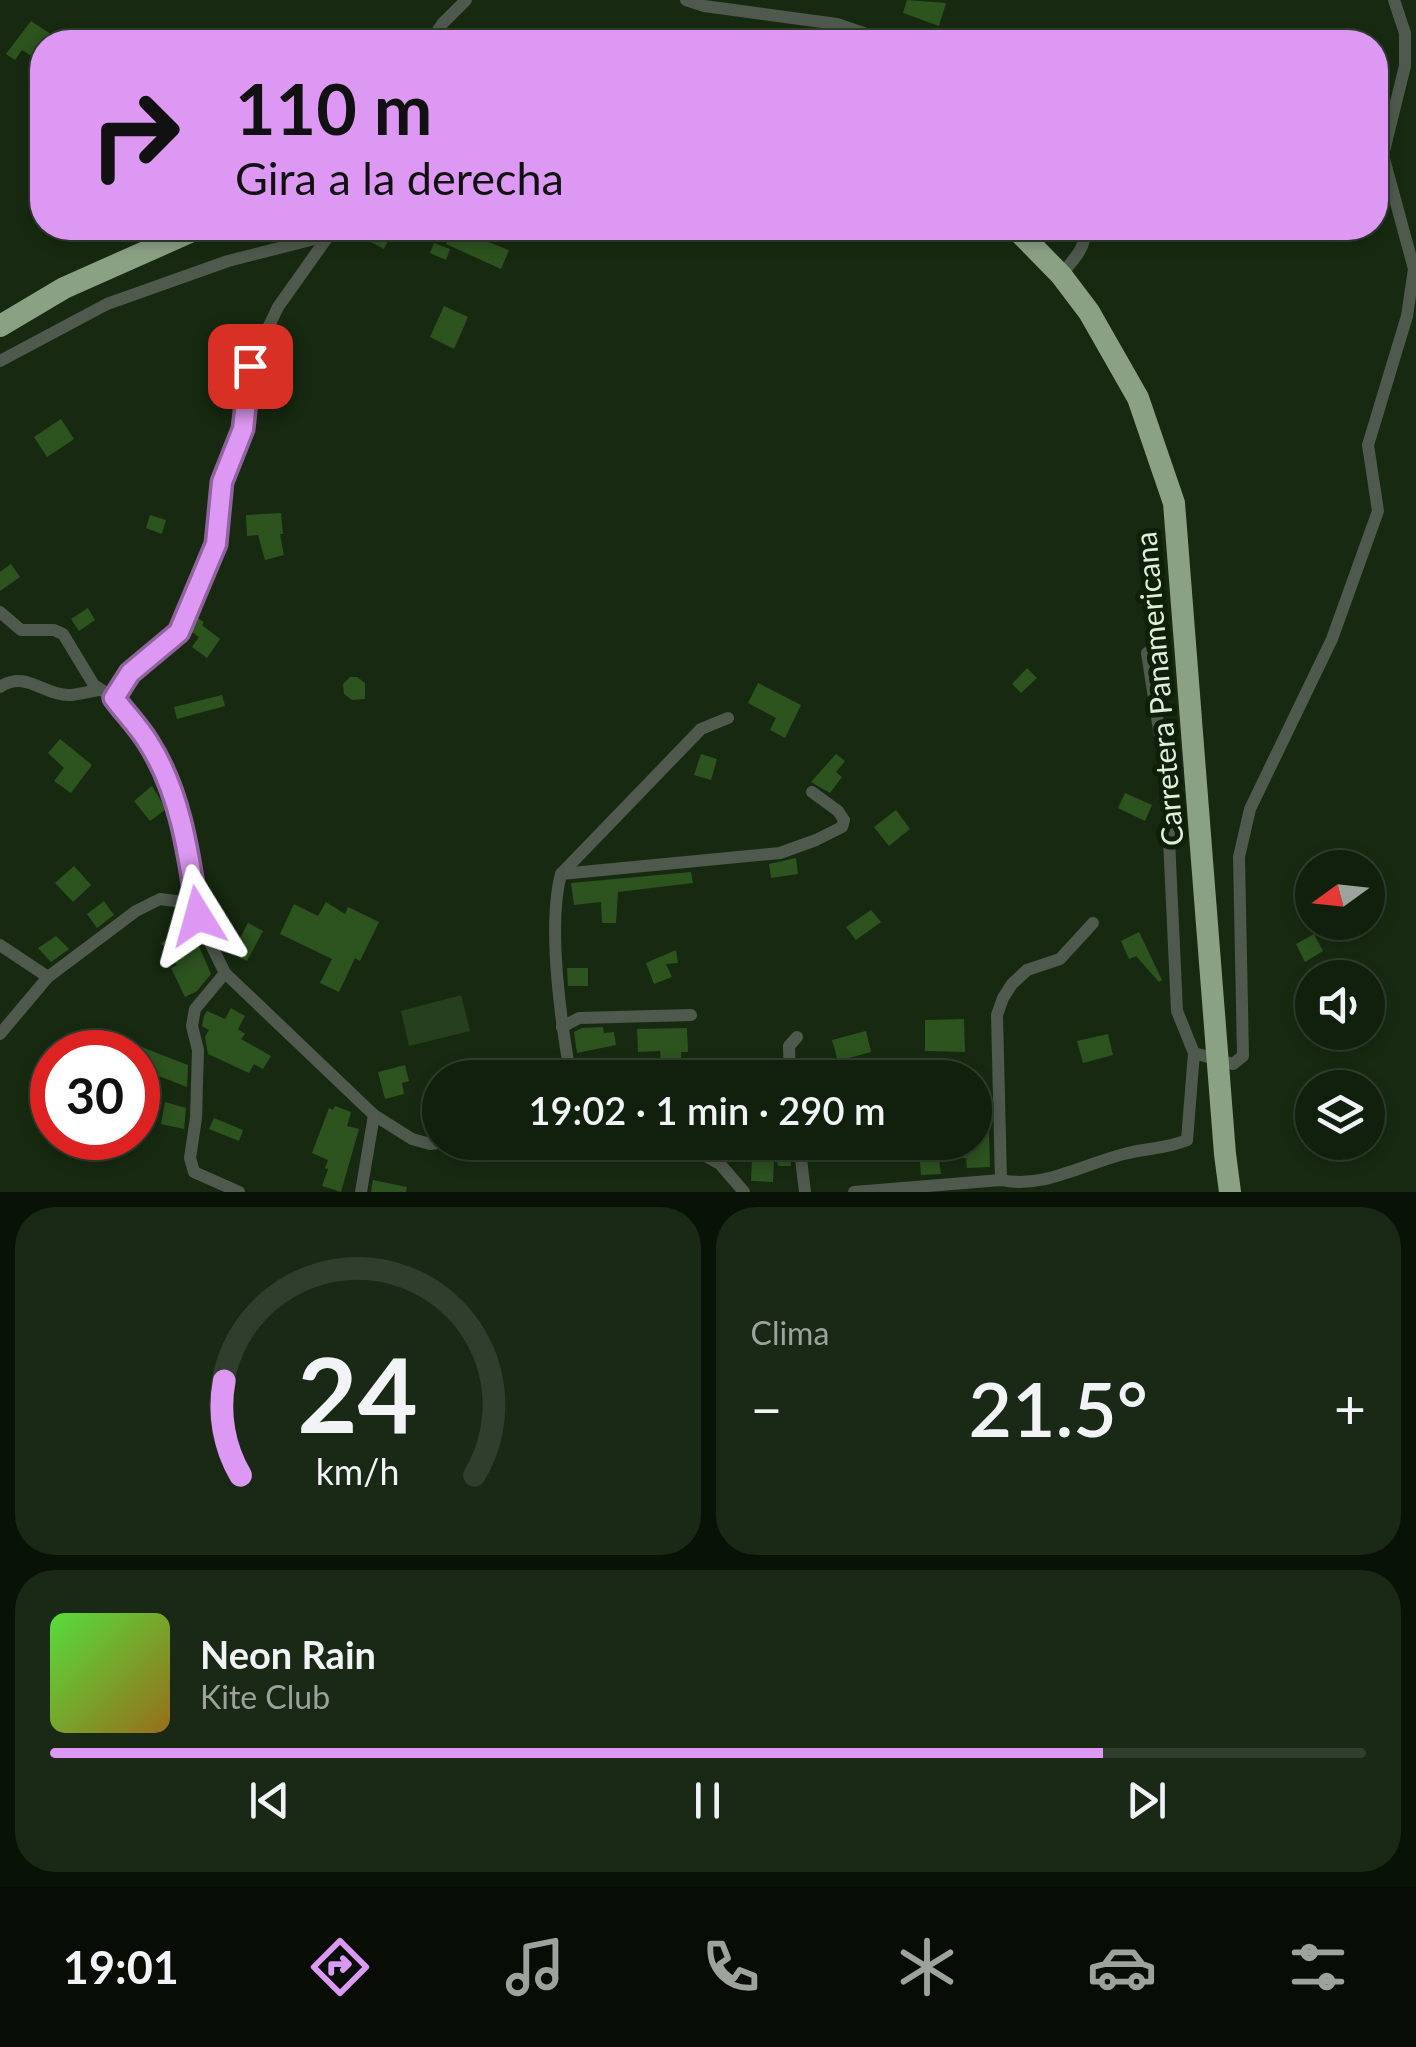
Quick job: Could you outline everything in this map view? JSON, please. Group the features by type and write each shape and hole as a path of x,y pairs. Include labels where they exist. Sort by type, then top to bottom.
{"highway":[{"path":"0,326 64,288 172,240"},
{"name":"Carretera Panamericana","path":"1027,240 1061,275 1089,312 1138,398 1174,502 1230,1192"}],"street":[{"path":"438,30 466,0"},
{"path":"686,0 855,30"},
{"path":"1388,134 1405,66 1405,33 1394,0"},
{"path":"1194,1053 1232,1064 1243,1056 1239,857 1250,809 1332,640 1378,511 1368,445 1407,316 1414,269 1388,173"},
{"path":"0,361 107,304 301,240"},
{"path":"114,698 130,673 179,632 216,544 222,482 243,429 250,366 278,307 326,240"},
{"path":"1061,275 1084,240"},
{"path":"0,612 21,630 54,630 63,634 94,685 114,698 148,741 169,782 189,854 198,916 225,973 374,1116 422,1142"},
{"path":"854,1192 1001,1180 1019,1184 1187,1140 1194,1053 1177,1011 1166,775 1147,654"},
{"path":"0,686 28,680 66,695 100,690"},
{"path":"568,1060 562,1028 554,897 560,874 702,729 728,718"},
{"path":"560,874 780,853 842,827 844,820 838,811 812,792"},
{"path":"0,1034 48,977 136,910 160,900 183,902 198,916"},
{"path":"1001,1180 997,1015 1003,998 1027,970 1060,959 1093,923"},
{"path":"0,946 48,977"},
{"path":"225,973 195,1008 192,1026 198,1050 196,1118 190,1158 194,1172 239,1192"},
{"path":"562,1028 579,1018 691,1015"},
{"path":"789,1060 789,1046 797,1037"},
{"path":"361,1192 374,1116"},
{"path":"713,1160 744,1192"},
{"path":"801,1160 805,1192"}],"green space":[{"path":"461,995 470,1031 409,1046 401,1011"}],"building":[{"path":"907,0 946,3 939,26 903,13"},
{"path":"31,21 45,30 30,30 30,55 22,50 15,60 6,54"},
{"path":"367,240 388,240 384,249"},
{"path":"448,240 483,240 509,250 501,269 446,244"},
{"path":"434,243 450,249 446,260 430,253"},
{"path":"444,306 468,317 454,349 430,337"},
{"path":"61,419 74,439 47,457 34,437"},
{"path":"281,513 284,555 265,560 258,535 247,536 246,515"},
{"path":"150,515 166,520 162,534 146,528"},
{"path":"11,564 20,577 0,591 0,572"},
{"path":"88,608 95,620 79,631 71,619"},
{"path":"196,617 220,639 207,658 192,647 199,637 190,631"},
{"path":"1027,668 1037,678 1021,693 1012,684"},
{"path":"350,677 365,683 365,699 352,700 344,694 343,684"},
{"path":"758,683 801,705 785,738 770,730 776,718 748,703"},
{"path":"222,695 225,706 177,719 174,707"},
{"path":"60,739 92,765 71,793 54,781 64,768 48,753"},
{"path":"701,754 717,759 711,780 694,775"},
{"path":"836,754 845,761 836,772 842,777 830,793 811,782"},
{"path":"152,786 166,809 150,821 134,801"},
{"path":"1125,793 1152,805 1145,821 1118,808"},
{"path":"896,810 910,829 889,846 874,827"},
{"path":"796,858 798,874 771,878 769,864"},
{"path":"74,866 91,885 73,902 55,883"},
{"path":"691,872 693,883 618,892 616,923 602,923 601,902 574,905 571,883"},
{"path":"104,901 114,915 97,928 87,914"},
{"path":"326,902 345,914 348,907 379,922 339,992 320,983 332,959 280,934 294,904 318,916"},
{"path":"871,910 881,922 856,940 846,927"},
{"path":"189,923 211,974 197,991 185,997 171,968 177,965 161,943"},
{"path":"248,923 263,931 247,961 232,953"},
{"path":"1139,932 1162,980 1159,982 1136,956 1129,959 1121,941"},
{"path":"56,936 69,949 51,962 38,948"},
{"path":"1317,940 1323,951 1304,960 1296,944"},
{"path":"676,950 678,963 666,964 672,977 654,984 646,963"},
{"path":"567,968 588,968 588,986 568,986"},
{"path":"231,1008 245,1016 238,1029 245,1034 241,1039 271,1056 263,1069 254,1064 249,1073 208,1054 205,1037 209,1030 202,1026 204,1016 207,1011 225,1019"},
{"path":"964,1019 965,1052 925,1051 925,1020"},
{"path":"603,1027 604,1033 614,1032 616,1045 577,1053 574,1032"},
{"path":"687,1028 688,1052 681,1052 681,1060 661,1060 660,1051 638,1052 637,1029"},
{"path":"866,1031 871,1052 838,1060 832,1040"},
{"path":"1108,1034 1113,1055 1083,1063 1077,1041"},
{"path":"160,1054 188,1065 187,1087 160,1077"},
{"path":"405,1065 409,1081 402,1083 404,1094 385,1099 378,1072"},
{"path":"165,1102 186,1108 184,1129 161,1124"},
{"path":"335,1106 351,1112 347,1126 359,1129 341,1192 322,1186 328,1160 312,1153 329,1108 333,1110"},
{"path":"214,1118 243,1130 239,1141 209,1129"},
{"path":"752,1160 774,1161 773,1182 751,1181"},
{"path":"777,1160 790,1160 791,1166 778,1166"},
{"path":"920,1160 939,1160 941,1174 921,1175"},
{"path":"966,1160 990,1160 990,1167 967,1168"},
{"path":"373,1180 407,1187 406,1192 371,1192"}],"route":[{"path":"198,916 189,854 169,782 148,741 114,698 130,673 179,632 216,544 222,482 243,429 250,366"}]}
